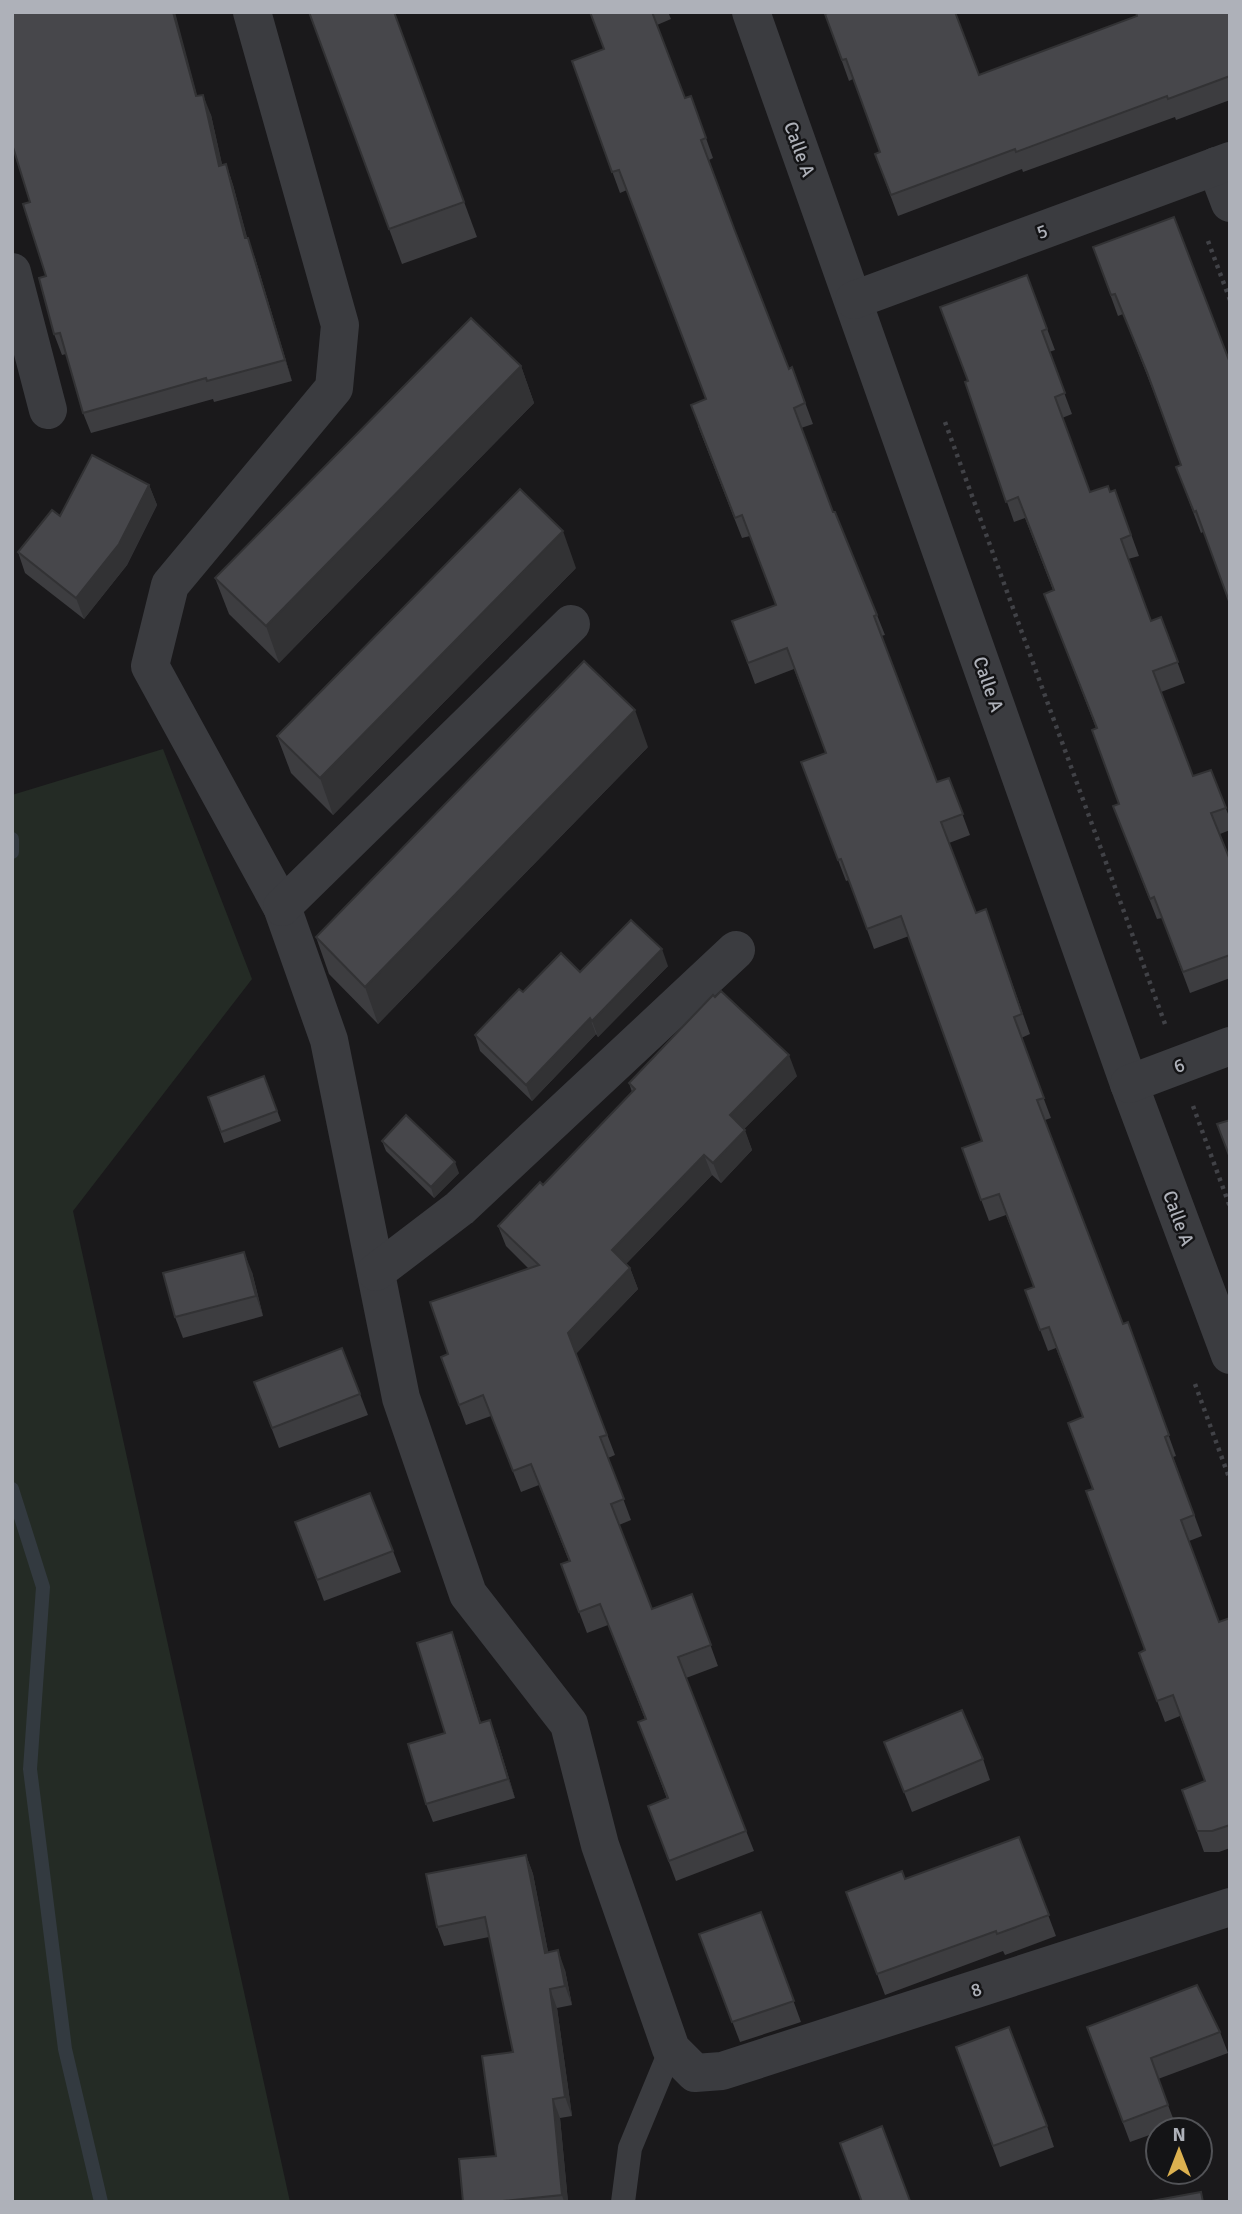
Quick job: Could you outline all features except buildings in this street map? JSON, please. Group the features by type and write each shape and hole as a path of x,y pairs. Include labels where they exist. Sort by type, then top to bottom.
{"street":[{"path":"252,12 340,325 334,388 170,585 150,666 282,907 329,1040 401,1398 468,1594 569,1724 600,1844 671,2049"},
{"name":"Calle A","path":"751,12 1129,1084 1230,1355"},
{"path":"1223,164 1230,202"},
{"name":"5","path":"854,300 1223,164"},
{"path":"12,272 48,410"},
{"path":"282,907 571,624"},
{"path":"376,1272 460,1208 736,950"},
{"name":"6","path":"1129,1084 1230,1046"},
{"name":"8","path":"671,2049 695,2073 722,2071 1230,1907"}],"lane":[{"path":"623,2202 630,2148 671,2049"}],"path":[{"path":"1208,240 1230,300"},
{"path":"942,414 1164,1024 1175,1021"},
{"path":"1191,1101 1230,1207"}],"shaded area":[{"path":"163,749 252,979 73,1211 290,2202 12,2202 12,795"}],"waterway":[{"path":"12,839 12,852"},
{"path":"12,1489 43,1587 30,1769 65,2049 101,2202"}]}
